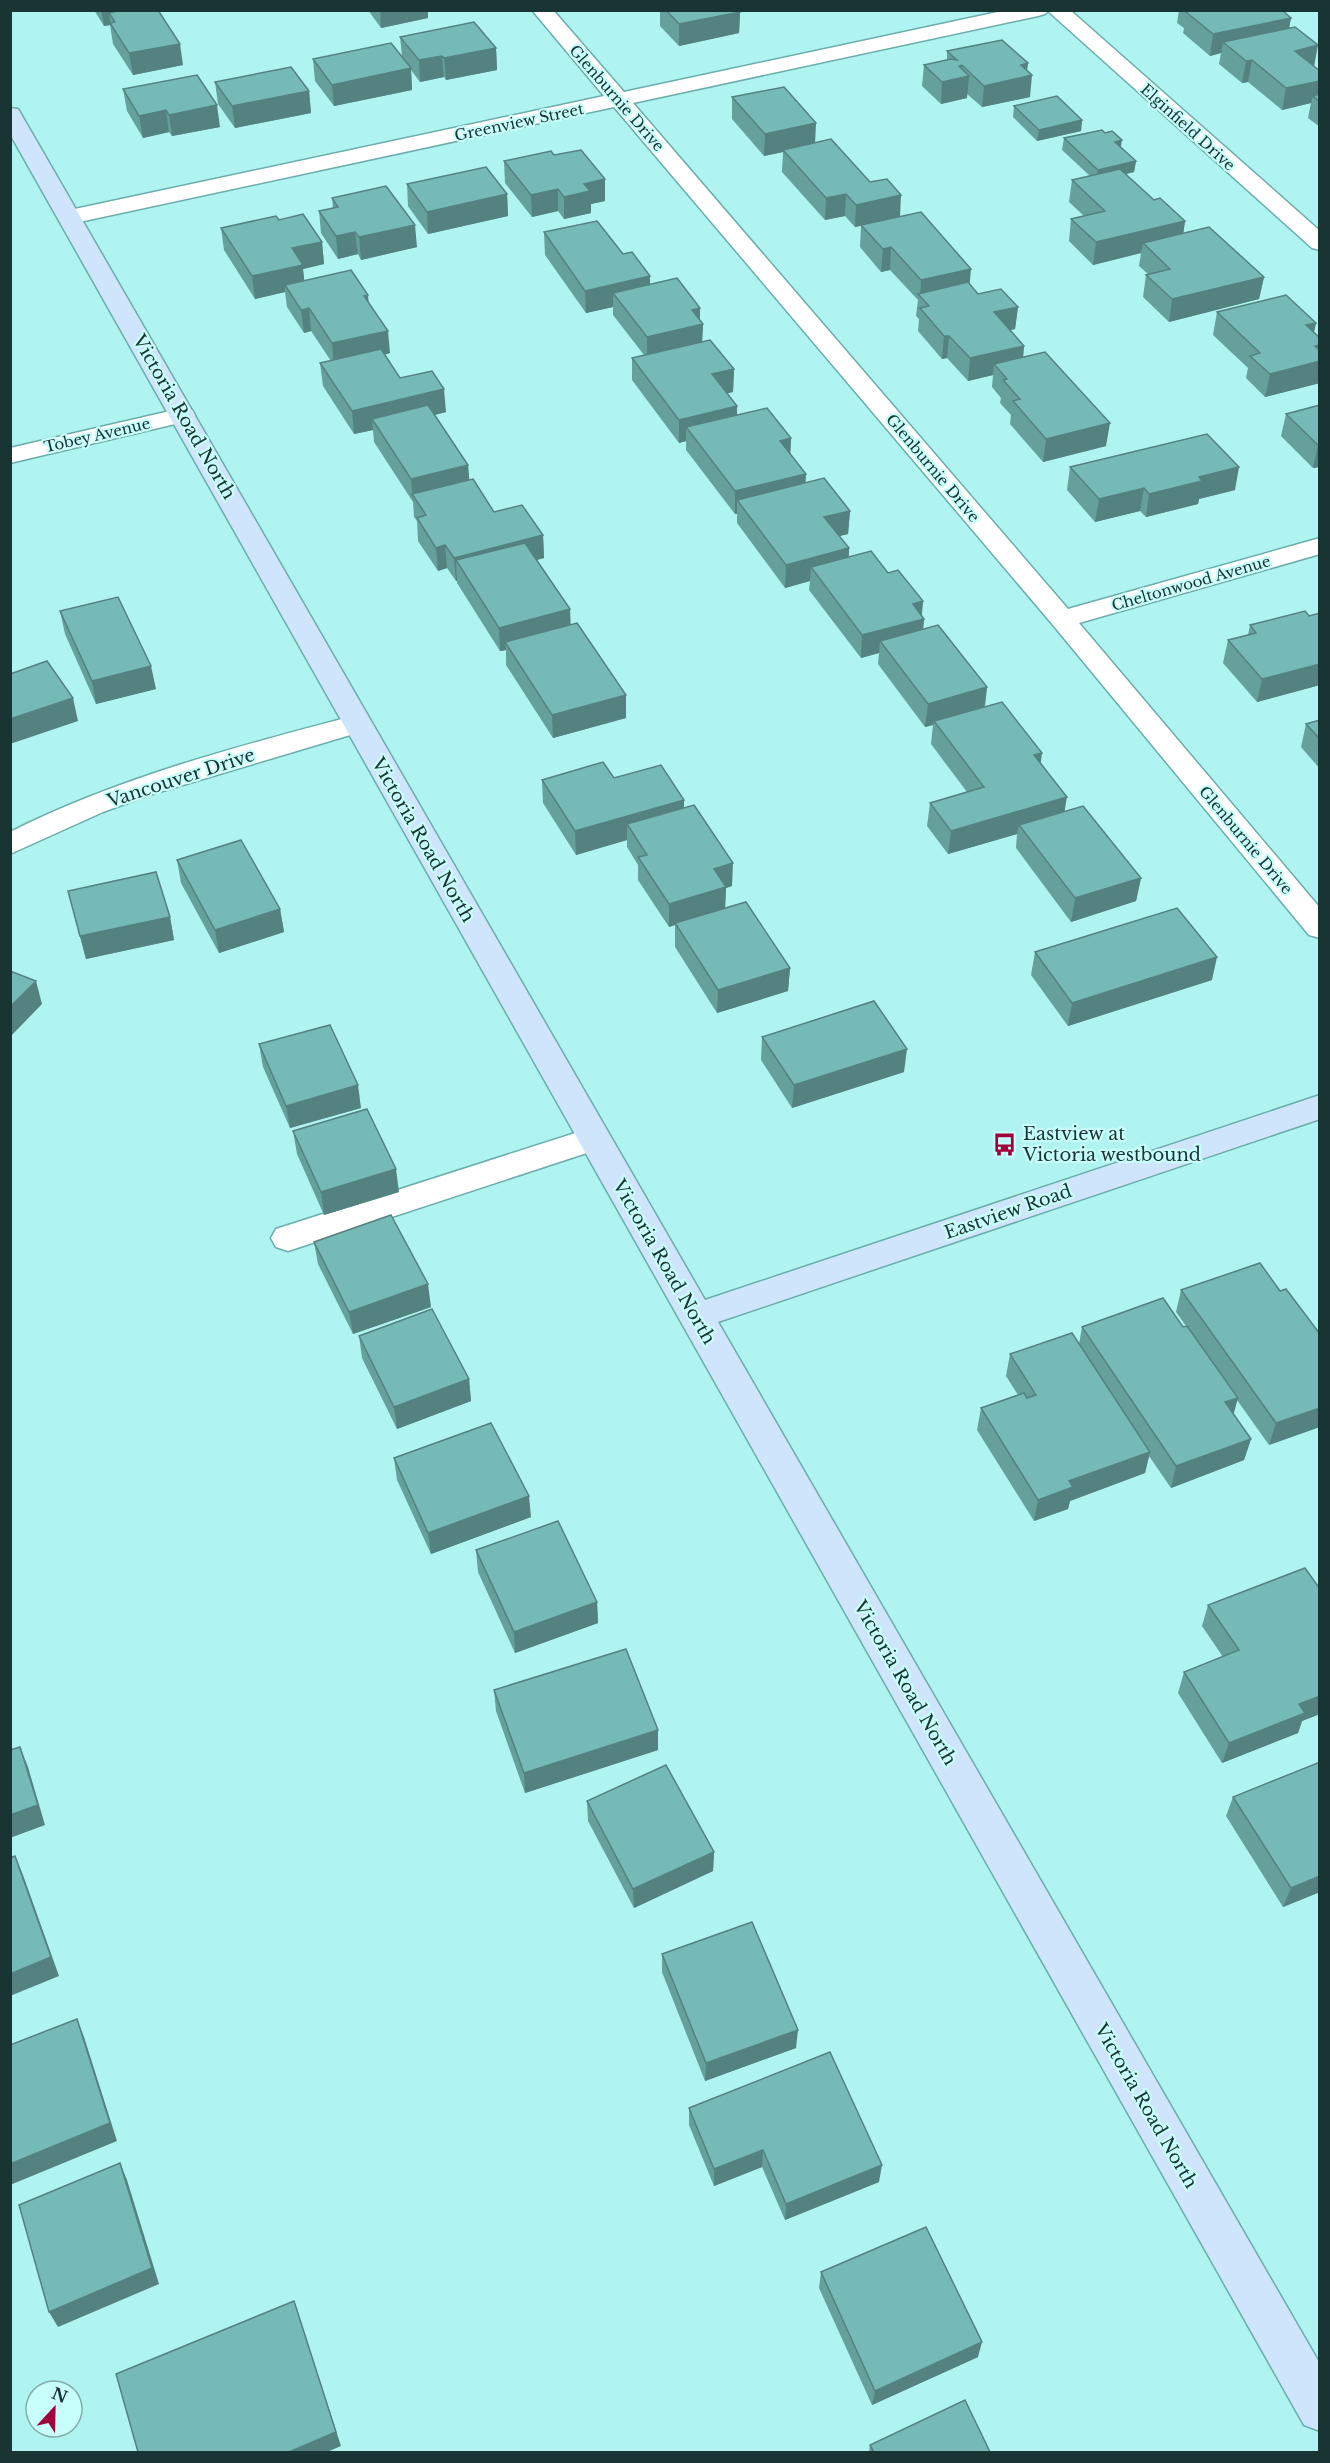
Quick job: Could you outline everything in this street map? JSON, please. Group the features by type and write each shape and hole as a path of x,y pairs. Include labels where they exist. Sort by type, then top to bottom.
{"main road":[{"name":"Victoria Road North","path":"10,114 1320,2409"},
{"name":"Eastview Road","path":"696,1316 1320,1107"}],"street":[{"name":"Glenburnie Drive","path":"542,10 1062,619 1320,928"},
{"name":"Greenview Street","path":"70,217 1038,10"},
{"name":"Elginfield Drive","path":"1057,10 1320,243"},
{"name":"Tobey Avenue","path":"10,456 183,414"},
{"name":"Cheltonwood Avenue","path":"1062,619 1320,546"},
{"name":"Vancouver Drive","path":"10,844 37,830 148,784 357,724"},
{"path":"288,1238 594,1139"}],"building":[{"path":"121,10 158,10 180,44 129,53 110,23 115,22 109,13"},
{"path":"666,10 738,10 740,12 679,24"},
{"path":"1191,10 1282,10 1291,18 1213,34 1186,12"},
{"path":"474,22 496,48 444,58 442,56 419,60 400,37"},
{"path":"1295,27 1318,45 1295,51 1320,71 1320,81 1286,88 1252,60 1246,61 1223,42"},
{"path":"1002,40 1028,63 1021,65 1032,75 984,86 962,65 959,66 969,76 942,82 924,65 951,59 957,60 947,51"},
{"path":"391,43 411,68 332,85 313,59"},
{"path":"291,67 309,91 232,106 215,82"},
{"path":"197,75 217,105 169,115 166,110 139,116 123,89"},
{"path":"784,87 816,123 765,134 732,97"},
{"path":"1320,94 1320,102 1313,96"},
{"path":"1057,96 1082,120 1039,130 1014,106"},
{"path":"1102,130 1105,133 1112,131 1122,140 1115,142 1136,161 1098,170 1064,138"},
{"path":"831,139 870,182 887,179 901,195 856,205 846,194 826,198 783,150"},
{"path":"581,150 605,179 584,184 590,191 564,197 558,189 531,195 504,161 551,151 554,155"},
{"path":"486,167 507,194 427,212 407,184"},
{"path":"1120,169 1154,200 1160,198 1185,221 1096,242 1071,219 1105,211 1072,180"},
{"path":"386,186 415,225 359,237 355,232 336,236 319,211 338,207 332,198"},
{"path":"921,212 971,269 921,280 891,247 883,249 861,225"},
{"path":"303,214 322,242 292,248 303,265 252,276 221,228 276,216 279,220"},
{"path":"597,221 623,254 632,252 650,276 585,291 544,232"},
{"path":"1209,227 1264,277 1172,299 1146,275 1170,269 1143,243"},
{"path":"351,270 368,295 364,296 388,331 332,343 309,308 301,310 285,285"},
{"path":"677,278 700,308 692,310 703,324 647,337 613,293"},
{"path":"968,282 978,294 1001,289 1018,307 994,312 1024,346 970,358 949,336 944,336 920,308 929,306 918,294"},
{"path":"1286,295 1316,323 1306,325 1320,338 1320,345 1315,346 1320,351 1320,361 1270,374 1250,356 1260,353 1217,312"},
{"path":"710,340 734,369 712,374 737,406 679,420 632,358"},
{"path":"381,349 400,378 432,371 444,389 352,411 320,363"},
{"path":"1045,352 1110,423 1046,439 1013,401 1020,399 1003,380 1007,379 994,364"},
{"path":"428,405 468,465 411,479 372,419"},
{"path":"1320,405 1320,445 1318,445 1286,414"},
{"path":"767,408 791,438 780,441 806,474 735,491 686,427"},
{"path":"1207,434 1239,467 1199,477 1202,481 1149,494 1144,488 1099,499 1070,467"},
{"path":"824,478 850,511 824,517 849,548 786,565 737,500"},
{"path":"473,479 494,512 522,505 543,535 454,558 445,545 436,548 417,518 426,515 412,494"},
{"path":"525,543 570,609 499,628 456,560"},
{"path":"871,551 888,573 898,570 923,601 913,604 924,619 862,635 811,567"},
{"path":"118,597 151,666 92,681 60,611"},
{"path":"1305,611 1309,616 1320,613 1320,664 1262,679 1228,640 1256,633 1250,625"},
{"path":"577,623 626,695 552,715 505,642"},
{"path":"938,625 987,687 928,704 880,641"},
{"path":"47,661 73,698 10,719 10,674"},
{"path":"1002,702 1042,753 1034,755 1067,797 951,831 930,803 984,787 934,721"},
{"path":"1320,720 1320,739 1306,724"},
{"path":"603,762 614,778 661,765 684,800 575,831 542,780"},
{"path":"694,805 733,863 714,869 726,887 669,904 638,857 647,855 627,824"},
{"path":"1083,806 1141,878 1075,898 1019,825"},
{"path":"241,840 280,909 215,930 177,860"},
{"path":"156,872 170,917 80,936 68,891"},
{"path":"746,902 790,968 718,990 675,923"},
{"path":"1177,908 1217,957 1072,1003 1035,952"},
{"path":"10,971 36,981 10,1007"},
{"path":"874,1001 907,1049 794,1085 762,1037"},
{"path":"330,1025 358,1085 286,1106 259,1044"},
{"path":"367,1109 396,1169 321,1192 293,1131"},
{"path":"391,1215 428,1284 349,1312 314,1242"},
{"path":"1260,1263 1280,1291 1286,1289 1320,1334 1320,1408 1276,1423 1181,1290"},
{"path":"1163,1298 1183,1327 1187,1326 1238,1398 1225,1402 1251,1439 1176,1466 1082,1327"},
{"path":"432,1309 469,1379 394,1407 359,1336"},
{"path":"1072,1333 1150,1452 1069,1481 1073,1487 1038,1500 981,1408 1024,1393 1027,1398 1036,1395 1010,1354"},
{"path":"491,1423 529,1496 428,1533 394,1458"},
{"path":"558,1521 597,1602 514,1632 476,1550"},
{"path":"1305,1568 1320,1589 1320,1696 1299,1704 1305,1713 1229,1743 1184,1672 1239,1650 1208,1605"},
{"path":"626,1649 658,1730 524,1773 494,1690"},
{"path":"20,1747 38,1805 10,1815 10,1750"},
{"path":"1320,1762 1320,1876 1291,1888 1233,1797"},
{"path":"666,1765 714,1852 633,1889 587,1801"},
{"path":"15,1856 51,1957 10,1974 10,1858"},
{"path":"752,1922 798,2030 706,2063 662,1954"},
{"path":"77,2019 110,2123 10,2164 10,2045"},
{"path":"830,2052 882,2165 786,2204 763,2150 714,2169 689,2108"},
{"path":"120,2163 152,2268 49,2312 19,2205"},
{"path":"926,2227 982,2342 875,2391 821,2272"},
{"path":"294,2301 336,2432 289,2452 138,2452 116,2374"},
{"path":"965,2400 990,2452 874,2452 870,2445"}],"place":[{"name":"Eastview at Victoria westbound","path":"1005,1144"}]}
